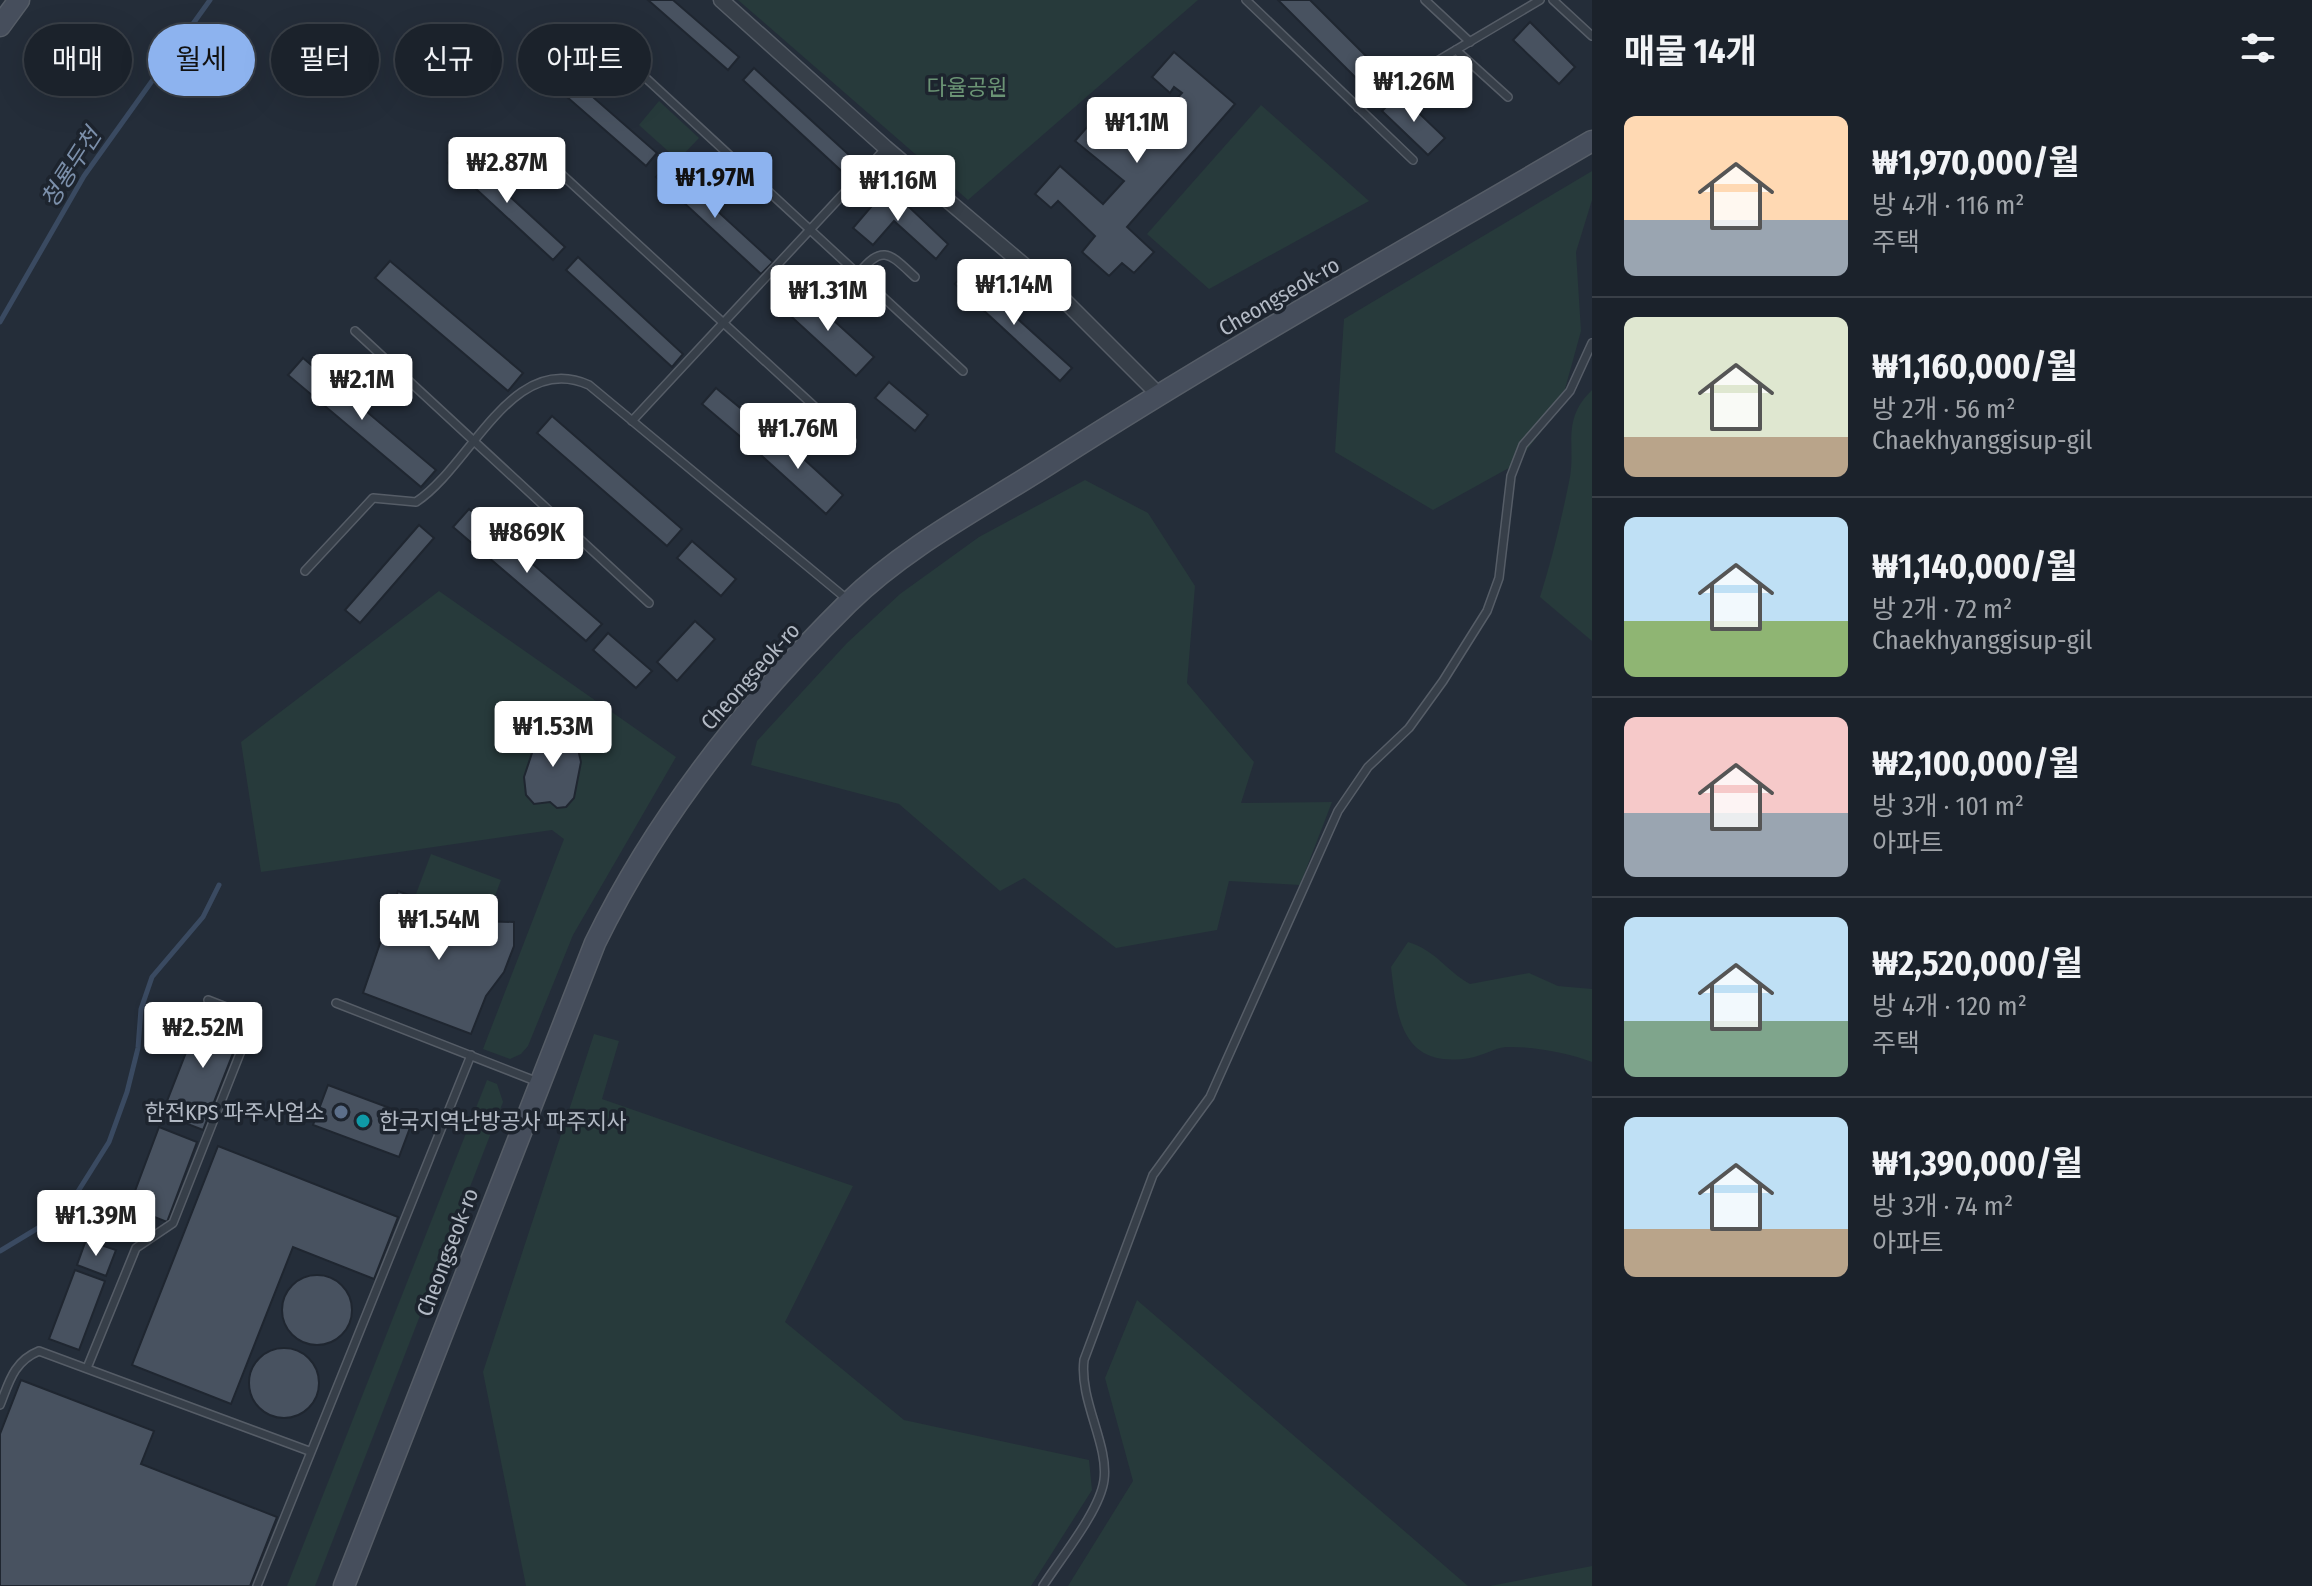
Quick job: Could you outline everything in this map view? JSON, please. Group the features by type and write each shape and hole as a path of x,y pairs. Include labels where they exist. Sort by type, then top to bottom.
{"main road":[{"path":"0,26 19,0"},
{"name":"Cheongseok-ro","path":"348,1585 538,1082 595,943 621,890 715,751 849,602 908,555 1158,394 1592,141"}],"street":[{"path":"721,0 886,148 1058,294 1121,353 1158,394"}],"lane":[{"path":"1246,0 1413,160"},
{"path":"1425,0 1470,42"},
{"path":"1358,108 1540,0"},
{"path":"1553,0 1592,36"},
{"path":"1456,50 1508,97"},
{"path":"651,83 963,371"},
{"path":"533,148 852,441"},
{"path":"632,421 886,148"},
{"path":"858,274 869,259 881,253 891,255 915,277"},
{"path":"355,331 649,603"},
{"path":"1043,1586 1099,1497 1105,1478 1081,1378 1084,1360 1153,1175 1210,1097 1338,811 1368,767 1409,728 1487,611 1499,578 1511,476 1523,445 1570,391 1592,343"},
{"path":"305,571 373,498 416,502 532,382 569,376 589,385 849,602"},
{"path":"87,1368 136,1248 173,1223 254,1018 208,1000"},
{"path":"336,1003 538,1082"},
{"path":"257,1586 471,1055"},
{"path":"0,1405 13,1371 24,1357 39,1351 309,1451"}],"green space":[{"name":"다율공원","path":"738,0 1198,0 968,200"},
{"path":"659,101 699,138 678,160 639,125"},
{"path":"1261,105 1369,201 1209,289 1147,234"},
{"path":"1592,171 1592,200 1576,252 1581,331 1560,407 1516,464 1433,510 1335,452 1344,319"},
{"path":"1592,390 1592,641 1540,597 1569,482 1573,424 1582,401"},
{"path":"1085,480 1148,513 1195,586 1187,683 1254,762 1241,803 1332,802 1300,885 1229,881 1217,930 1116,948 1024,878 1000,891 899,804 751,765 757,741 847,643 900,594 979,537"},
{"path":"439,591 676,757 573,935 528,1046 510,1059 483,1049 564,839 552,830 261,872 241,742"},
{"path":"431,854 501,880 486,920 416,894"},
{"path":"1408,942 1426,950 1470,984 1529,973 1558,986 1592,989 1592,1062 1550,1051 1516,1047 1470,1058 1447,1059 1430,1056 1417,1048 1401,1022 1391,967"},
{"path":"594,1034 619,1041 602,1099 853,1186 785,1322 904,1420 1089,1460 1092,1490 1031,1586 526,1586 483,1372"},
{"path":"487,1080 497,1084 503,1102 315,1586 287,1586"},
{"path":"1137,1300 1468,1586 1068,1586 1133,1481 1105,1378"},
{"path":"1592,1566 1592,1586 1490,1586"}],"building":[{"path":"648,0 673,0 739,57 728,70"},
{"path":"1278,0 1310,0 1379,69 1363,85"},
{"path":"1530,22 1575,67 1559,84 1513,40"},
{"path":"1174,52 1235,104 1127,227 1154,252 1134,273 1122,263 1109,276 1082,252 1095,236 1058,201 1051,208 1035,194 1060,166 1103,204 1124,181 1075,141 1108,103 1151,140 1164,126 1170,130 1179,116 1168,108 1182,93 1174,87 1170,93 1152,77"},
{"path":"754,68 859,164 848,177 743,80"},
{"path":"1399,94 1445,138 1428,155 1382,111"},
{"path":"566,96 592,96 657,153 646,166"},
{"path":"459,150 565,247 553,260 448,163"},
{"path":"667,165 773,262 761,274 656,177"},
{"path":"888,187 948,244 936,259 894,221 873,245 853,228"},
{"path":"578,257 683,354 672,367 566,270"},
{"path":"390,261 523,373 508,391 375,278"},
{"path":"966,272 1072,368 1060,381 955,284"},
{"path":"800,290 874,357 856,376 783,309"},
{"path":"303,358 436,470 421,487 288,375"},
{"path":"889,382 928,415 915,431 875,398"},
{"path":"716,388 756,421 742,438 702,404"},
{"path":"552,416 682,529 667,546 537,433"},
{"path":"770,428 843,495 826,514 753,448"},
{"path":"469,509 602,624 586,641 453,527"},
{"path":"419,525 434,538 360,623 345,610"},
{"path":"692,541 736,579 721,596 677,558"},
{"path":"695,621 715,639 677,681 657,662"},
{"path":"608,633 652,671 636,688 593,650"},
{"path":"557,729 575,736 581,762 574,798 566,807 557,808 550,802 534,804 526,795 524,777 537,738 546,730"},
{"path":"398,891 476,921 514,922 514,946 504,972 486,996 471,1034 363,993"},
{"path":"203,1009 244,1025 203,1130 162,1114"},
{"name":"한국지역난방공사 파주지사","path":"328,1085 414,1117 399,1157 313,1125"},
{"path":"159,1127 197,1142 167,1222 129,1207"},
{"path":"218,1146 398,1217 374,1279 293,1247 231,1404 132,1365"},
{"path":"86,1240 116,1250 106,1276 77,1265"},
{"path":"75,1270 105,1281 79,1350 49,1339"},
{"path":"317,1275 342,1285 352,1310 342,1335 317,1345 292,1335 282,1310 292,1285"},
{"path":"284,1348 309,1358 319,1383 309,1408 284,1418 259,1408 249,1383 259,1358"},
{"path":"21,1380 154,1431 141,1464 277,1517 250,1586 0,1586 0,1434"}],"waterway":[{"name":"청룡두천","path":"0,322 84,176 210,0"},
{"path":"0,1251 53,1219 77,1193 109,1142 127,1092 138,1048 141,1009 152,977 203,917 219,885"}],"place":[{"name":"한전KPS 파주사업소","path":"341,1112"},
{"name":"한국지역난방공사 파주지사","path":"363,1121"}]}
